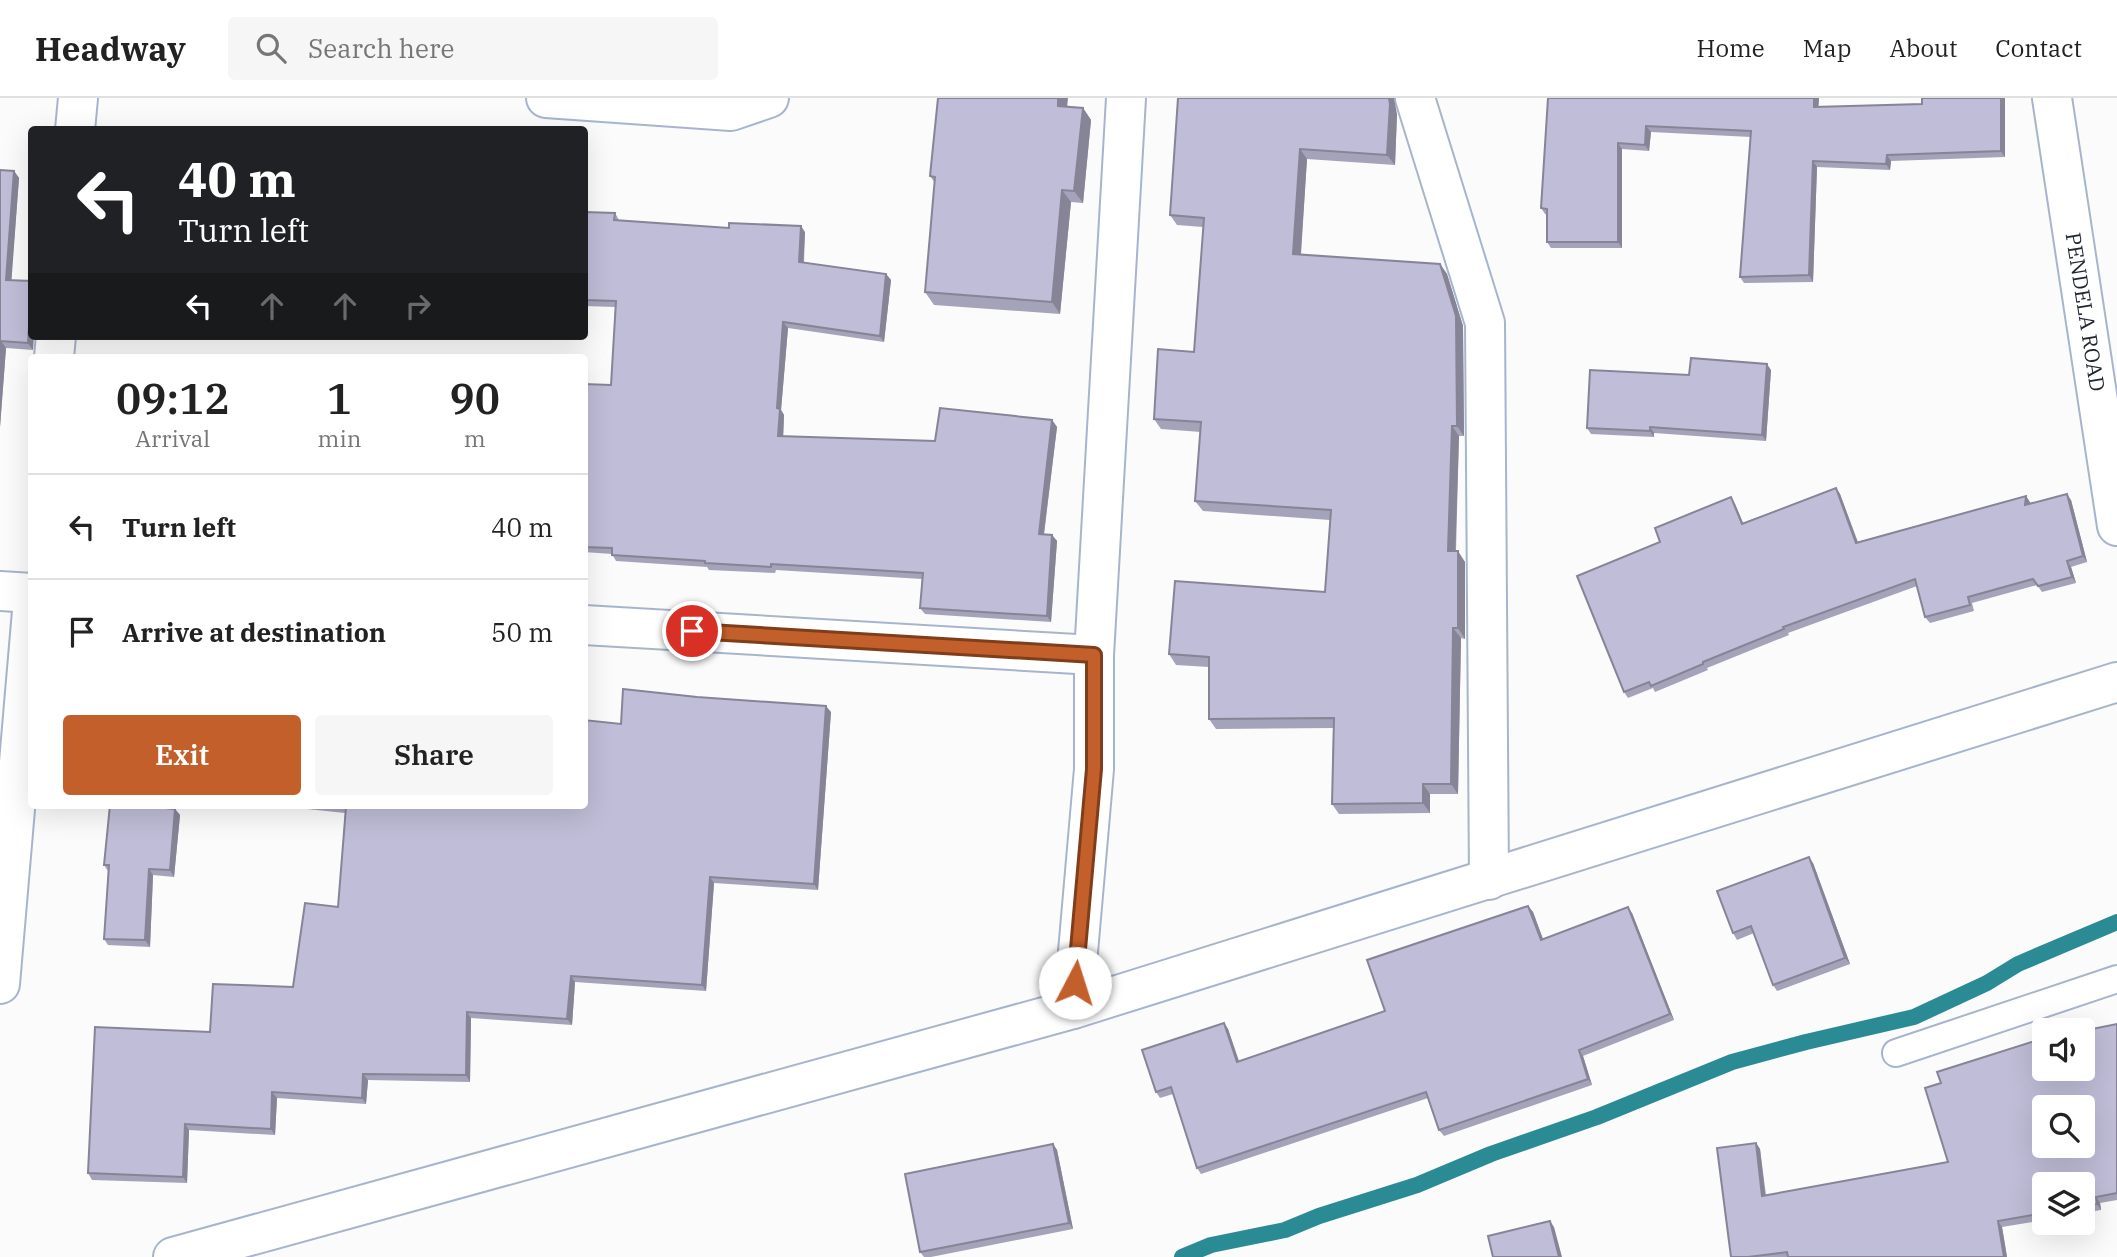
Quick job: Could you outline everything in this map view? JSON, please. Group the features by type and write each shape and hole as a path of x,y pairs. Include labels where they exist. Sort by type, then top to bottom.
{"street":[{"path":"75,126 78,98"},
{"path":"546,98 731,111 769,98"},
{"path":"1073,1009 1094,769 1094,655 1126,98"},
{"path":"1415,98 1485,323 1489,880"},
{"name":"PENDELA ROAD","path":"2052,98 2117,526"},
{"path":"0,591 28,593"},
{"path":"588,625 1094,655"},
{"path":"0,984 28,658"},
{"path":"173,1257 1073,1009 2117,682"}],"lane":[{"path":"1896,1053 2117,979"}],"building":[{"path":"938,98 1058,98 1058,106 1083,108 1074,191 1062,190 1052,302 925,292 935,177 930,176"},
{"path":"1178,98 1389,98 1387,155 1300,149 1293,254 1440,264 1456,316 1457,426 1452,426 1448,551 1458,551 1458,628 1453,628 1451,784 1423,784 1423,803 1332,804 1334,718 1209,719 1209,657 1169,654 1175,581 1325,592 1331,510 1195,501 1201,422 1154,419 1158,349 1194,352 1204,218 1170,215"},
{"path":"1548,98 1814,98 1814,107 1922,104 1922,98 2001,98 2001,151 1887,155 1886,164 1813,161 1809,275 1740,277 1751,131 1646,126 1645,145 1618,143 1618,242 1547,242 1547,209 1541,208"},
{"path":"0,170 14,171 6,280 28,281 28,340 28,343 1,341 0,351"},
{"path":"588,212 615,213 614,220 729,228 729,223 801,226 799,262 886,274 880,336 783,322 777,408 780,409 778,436 935,441 940,408 1052,420 1039,534 1052,535 1047,616 920,608 923,573 705,563 612,555 612,548 588,547 588,384 611,385 616,301 588,300"},
{"path":"1691,358 1767,364 1762,435 1650,427 1650,431 1587,428 1590,370 1689,375"},
{"path":"1836,488 1856,543 2026,496 2025,505 2067,494 2083,556 2067,561 2072,577 2038,586 2033,579 1968,597 1970,605 1925,617 1915,579 1783,627 1784,629 1651,686 1649,682 1624,692 1577,576 1660,542 1655,528 1731,497 1742,524"},
{"path":"623,689 826,706 814,884 710,877 702,985 571,976 567,1019 467,1012 466,1075 363,1074 362,1098 272,1092 271,1129 185,1124 183,1177 88,1173 95,1027 210,1032 213,984 293,987 305,903 338,907 346,809 588,809 588,720 621,724"},
{"path":"110,809 175,809 170,870 149,869 145,940 104,939 109,865 104,865"},
{"path":"1809,857 1845,958 1773,985 1751,926 1733,933 1717,891"},
{"path":"1528,906 1541,940 1628,907 1670,1014 1579,1050 1588,1079 1439,1130 1426,1092 1197,1168 1171,1087 1156,1092 1142,1050 1224,1023 1237,1062 1385,1011 1367,960"},
{"path":"2117,1024 2117,1193 2096,1197 2095,1204 2095,1172 2032,1172 2032,1215 1998,1221 2004,1257 1788,1257 1787,1252 1731,1257 1717,1148 1756,1143 1762,1196 1948,1162 1925,1088 1941,1083 1937,1072 2032,1042 2032,1081 2095,1081 2095,1028"},
{"path":"1053,1144 1069,1223 920,1252 905,1174"},
{"path":"1550,1221 1559,1257 1493,1257 1488,1236"}],"waterway":[{"path":"1182,1257 1211,1245 1285,1230 1319,1216 1417,1185 1491,1154 1597,1117 1732,1062 1914,1017 1987,983 2018,964 2117,922"}],"route":[{"path":"692,631 1094,655 1094,769 1075,983"}]}
